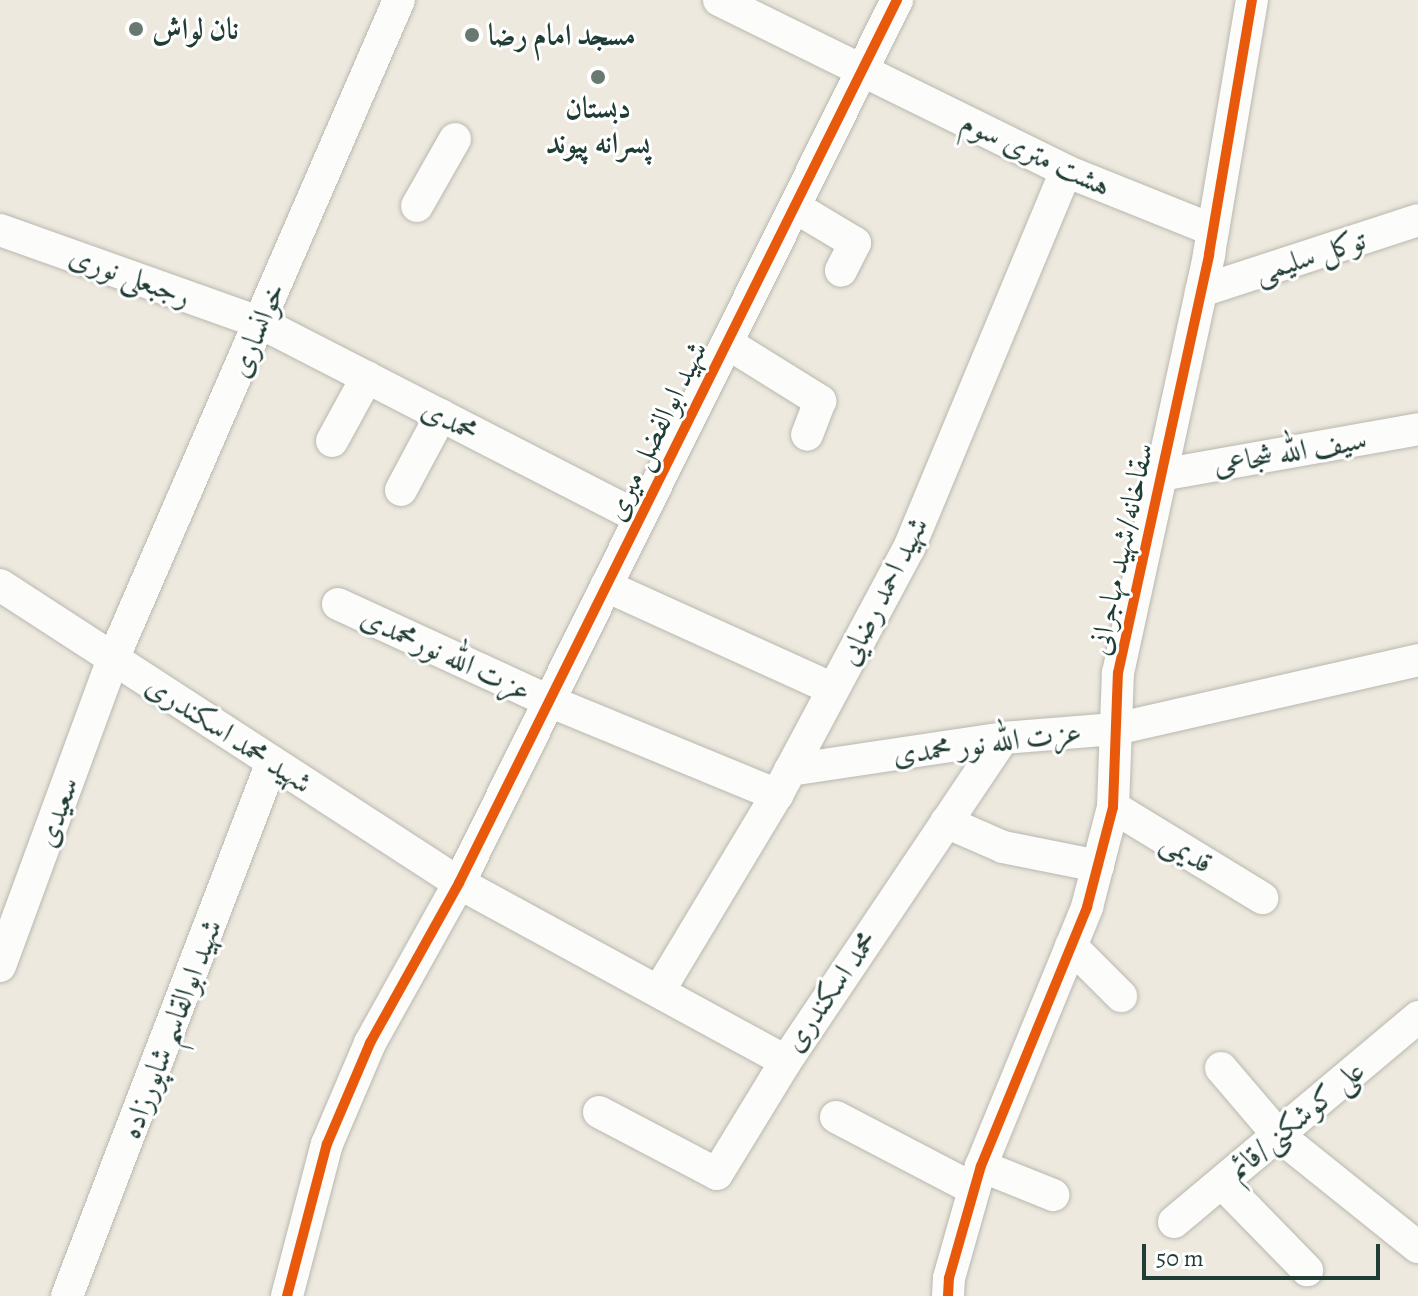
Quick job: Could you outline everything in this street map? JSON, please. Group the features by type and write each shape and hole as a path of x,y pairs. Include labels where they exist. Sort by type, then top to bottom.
{"street":[{"name":"خوانساری","path":"113,659 399,0"},
{"name":"هشت متری سوم","path":"719,0 1066,171 1213,230"},
{"name":"شهید ابوالفضل میری","path":"287,1296 327,1144 370,1043 459,883 897,0"},
{"name":"سقاخانه/شهید مهاجرانی","path":"955,1290 977,1178 1071,946 1098,866 1113,807 1118,673 1201,291 1252,0"},
{"path":"417,206 455,139"},
{"name":"شهید احمد رضایی","path":"659,991 784,783 909,548 1066,171"},
{"path":"795,207 855,243 841,271"},
{"name":"توکل سلیمی","path":"1201,291 1418,220"},
{"name":"رجبعلی نوری","path":"0,230 261,323"},
{"name":"محمدی","path":"261,323 640,518"},
{"path":"727,343 820,401 807,435"},
{"path":"332,441 367,377"},
{"path":"401,490 441,415"},
{"name":"سیف الله شجاعی","path":"1161,475 1418,429"},
{"name":"شهید محمد اسکندری","path":"0,585 459,883"},
{"path":"606,586 833,689"},
{"name":"عزت الله نورمحمدی","path":"338,604 549,701 784,783"},
{"name":"سعیدی","path":"0,966 11,904 113,659"},
{"name":"عزت الله نور محمدی","path":"784,783 1003,738 1115,729 1418,660"},
{"name":"محمد اسکندری","path":"459,883 786,1061 1003,738"},
{"name":"شهید ابوالقاسم شاپورزاده","path":"67,1296 272,762"},
{"name":"قدیمی","path":"1113,807 1262,898"},
{"path":"946,822 1003,847 1098,866"},
{"path":"1071,946 1121,996"},
{"name":"علی کوشکنی/قائم","path":"1174,1222 1418,1017"},
{"path":"599,1112 717,1174 786,1061"},
{"path":"1221,1068 1278,1135 1418,1247"},
{"path":"836,1117 977,1178 1053,1195"},
{"path":"1222,1183 1307,1270"}],"cycle path":[{"path":"287,1296 327,1144 370,1043 459,883 897,0"},
{"path":"948,1296 949,1278 981,1166 1087,907 1113,807 1118,673 1209,254 1252,0"}],"place":[{"name":"نان لواش","path":"136,29"},
{"name":"مسجد امام رضا","path":"472,35"},
{"name":"دبستان پسرانه پیوند","path":"598,77"}]}
